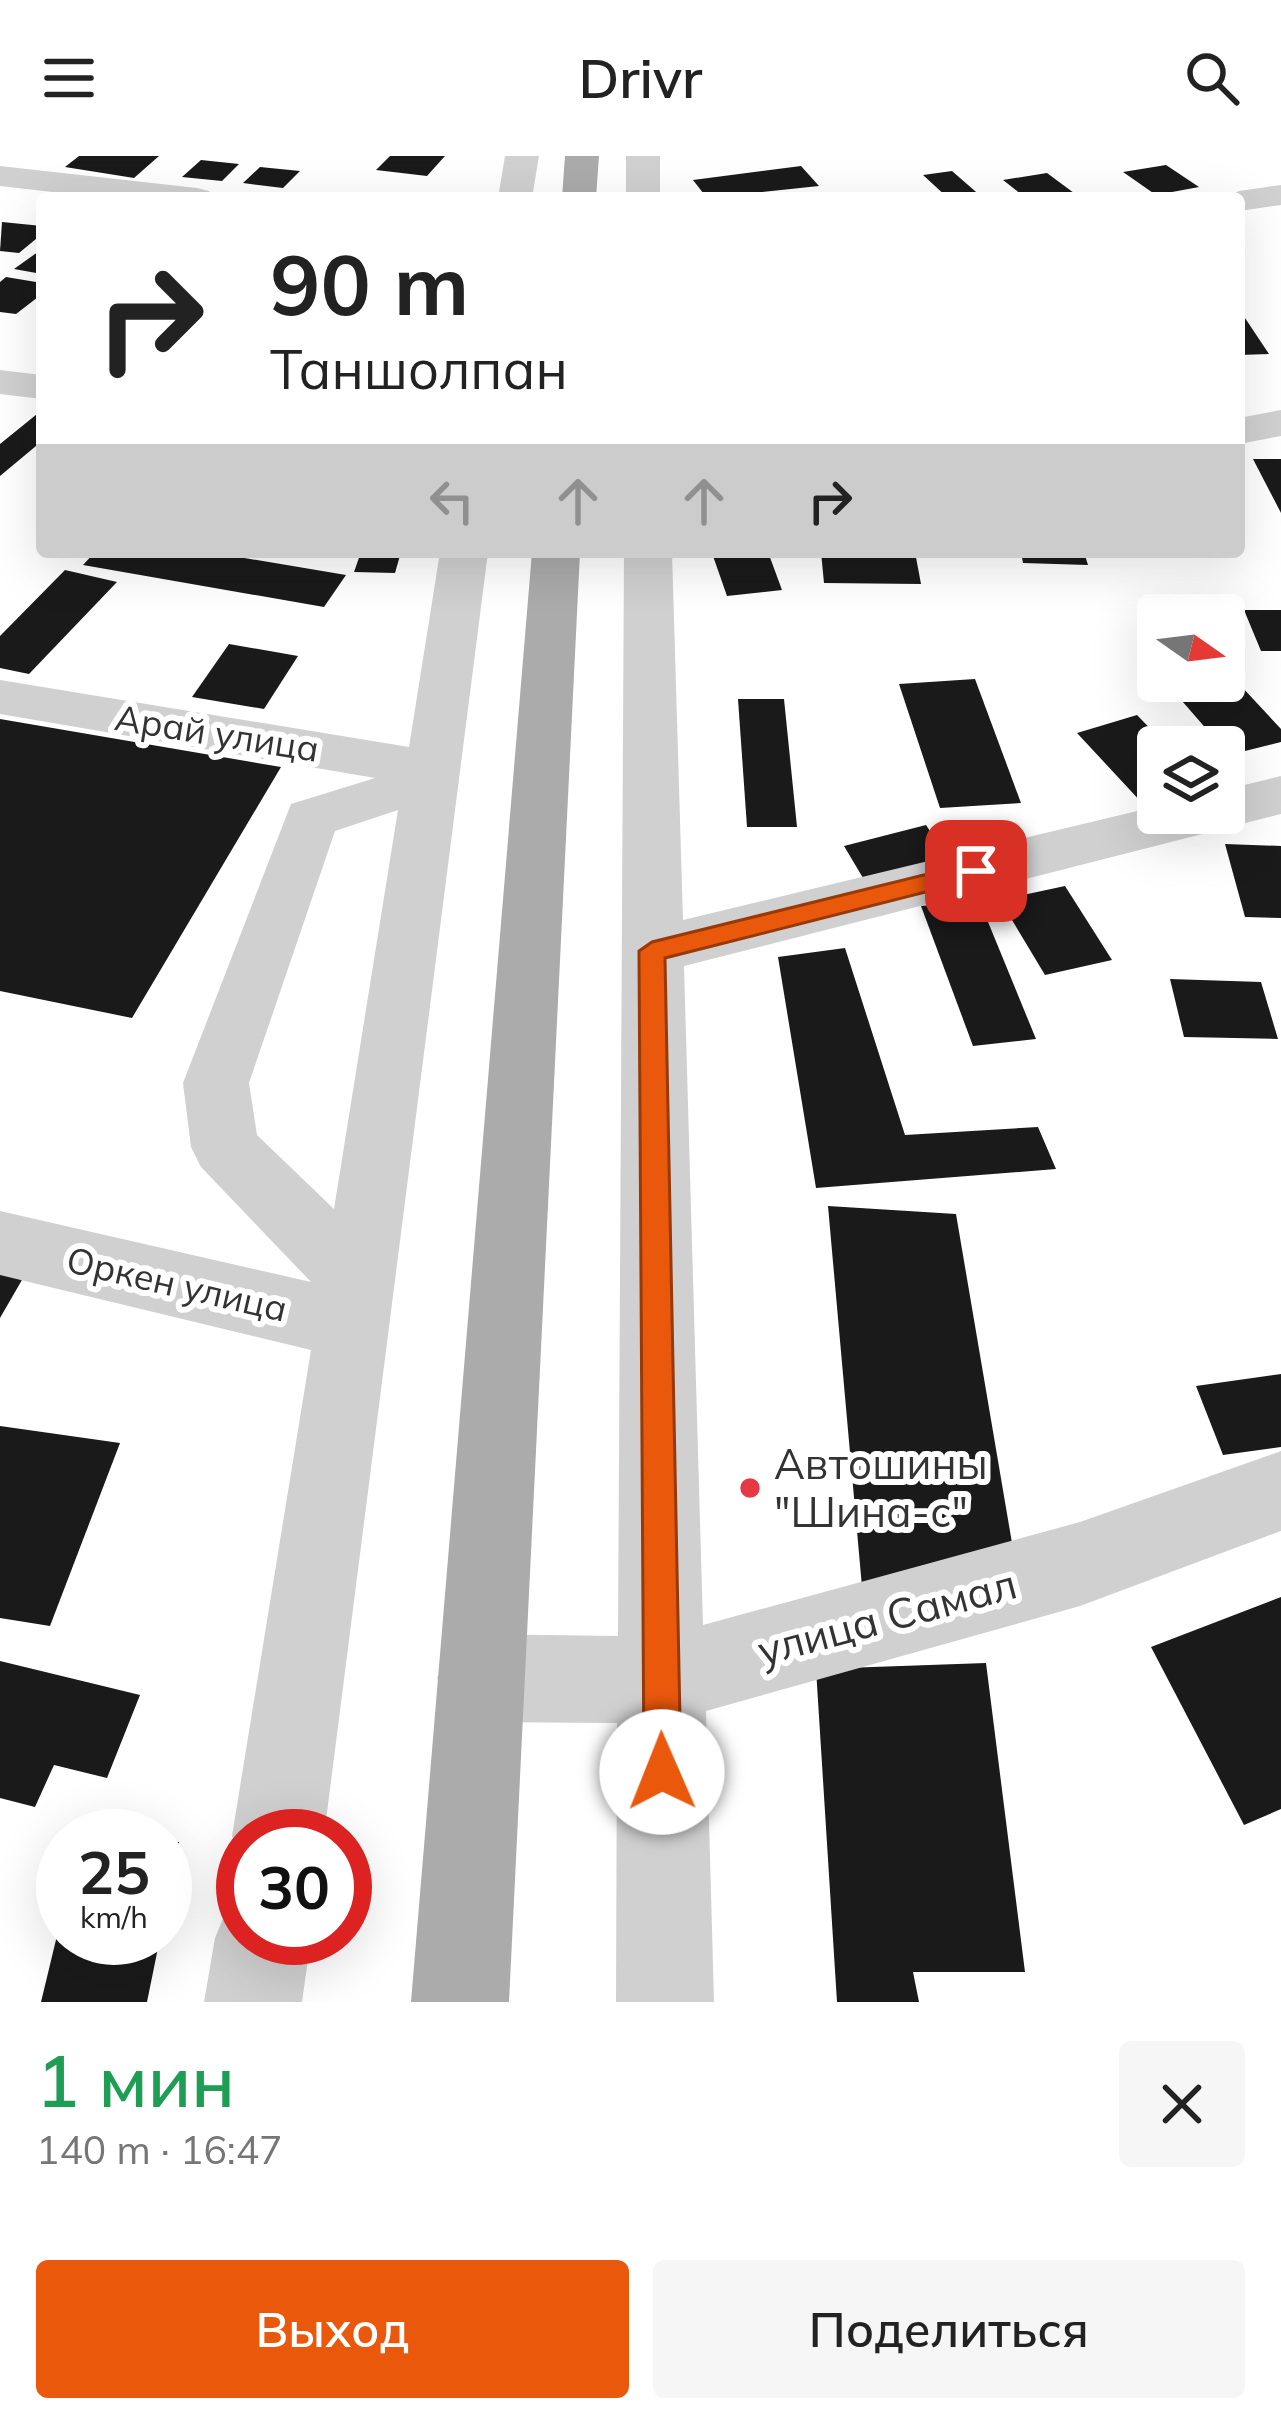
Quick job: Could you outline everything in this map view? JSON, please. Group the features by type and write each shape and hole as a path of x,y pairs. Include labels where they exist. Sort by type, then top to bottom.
{"main road":[{"path":"579,192 582,156"},
{"path":"460,2002 556,558"}],"street":[{"path":"516,192 522,156"},
{"path":"643,156 644,192"},
{"path":"0,176 143,192"},
{"path":"1245,200 1281,195"},
{"path":"0,382 36,387"},
{"path":"1245,429 1281,423"},
{"path":"282,1809 463,558"},
{"path":"648,558 665,2002"},
{"name":"Арай улица","path":"0,697 432,774"},
{"path":"358,1305 225,1147 216,1083 311,818 432,774"},
{"path":"1245,804 1281,795"},
{"path":"652,951 1137,831"},
{"name":"Оркен улица","path":"0,1243 358,1305"},
{"name":"улица Самал","path":"482,1678 661,1680 1079,1564 1281,1491"},
{"path":"253,2002 259,1965"}],"building":[{"path":"79,156 159,156 134,178 65,167"},
{"path":"390,156 445,156 427,176 376,170"},
{"path":"201,160 239,164 222,181 182,177"},
{"path":"1166,165 1199,187 1152,192 1123,172"},
{"path":"801,166 819,186 702,192 693,180"},
{"path":"260,167 300,171 283,188 243,183"},
{"path":"952,171 976,192 941,192 923,175"},
{"path":"1047,173 1073,192 1018,192 1003,180"},
{"path":"2,222 36,225 36,239 19,253 0,251"},
{"path":"36,253 36,273 14,269"},
{"path":"6,277 36,282 36,299 16,314 0,312 0,282"},
{"path":"1245,318 1269,354 1245,355"},
{"path":"36,415 36,446 0,476 0,444"},
{"path":"1253,459 1281,459 1281,513"},
{"path":"89,558 245,558 346,575 324,607 83,565"},
{"path":"359,558 399,558 395,573 354,572"},
{"path":"714,558 770,558 782,590 727,596"},
{"path":"822,558 916,558 921,584 824,583"},
{"path":"1022,558 1086,558 1088,565 1023,563"},
{"path":"65,570 117,582 29,674 0,668 0,636"},
{"path":"1245,610 1281,610 1281,651 1261,651"},
{"path":"229,644 298,656 264,709 192,697"},
{"path":"975,679 1021,803 940,808 899,684"},
{"path":"1245,690 1281,729 1281,742 1245,751 1245,726 1204,726 1183,702 1245,702"},
{"path":"738,699 784,699 797,827 747,827"},
{"path":"1137,715 1148,726 1137,726 1137,798 1077,733"},
{"path":"0,719 281,767 132,1018 0,991"},
{"path":"926,825 947,857 863,878 844,846"},
{"path":"1225,844 1281,846 1281,918 1245,917"},
{"path":"1065,886 1112,960 1045,975 1000,900"},
{"path":"979,900 1036,1039 973,1046 921,906"},
{"path":"845,948 905,1135 1038,1127 1056,1169 816,1188 778,957"},
{"path":"1170,979 1261,982 1278,1039 1184,1037"},
{"path":"828,1206 956,1214 1012,1543 862,1587"},
{"path":"0,1267 26,1273 0,1318"},
{"path":"1281,1374 1281,1447 1223,1455 1196,1386"},
{"path":"0,1426 120,1443 50,1626 0,1618"},
{"path":"1281,1597 1281,1809 1244,1825 1151,1647"},
{"path":"0,1661 140,1695 107,1778 54,1765 35,1807 0,1798"},
{"path":"986,1663 1025,1972 913,1972 919,2002 837,2002 816,1669"},
{"path":"50,1965 155,1965 147,2002 41,2002"}],"place":[{"name":"Автошины \"Шина-с\"","path":"750,1488"}],"route":[{"path":"662,1772 652,951 976,871"}]}
